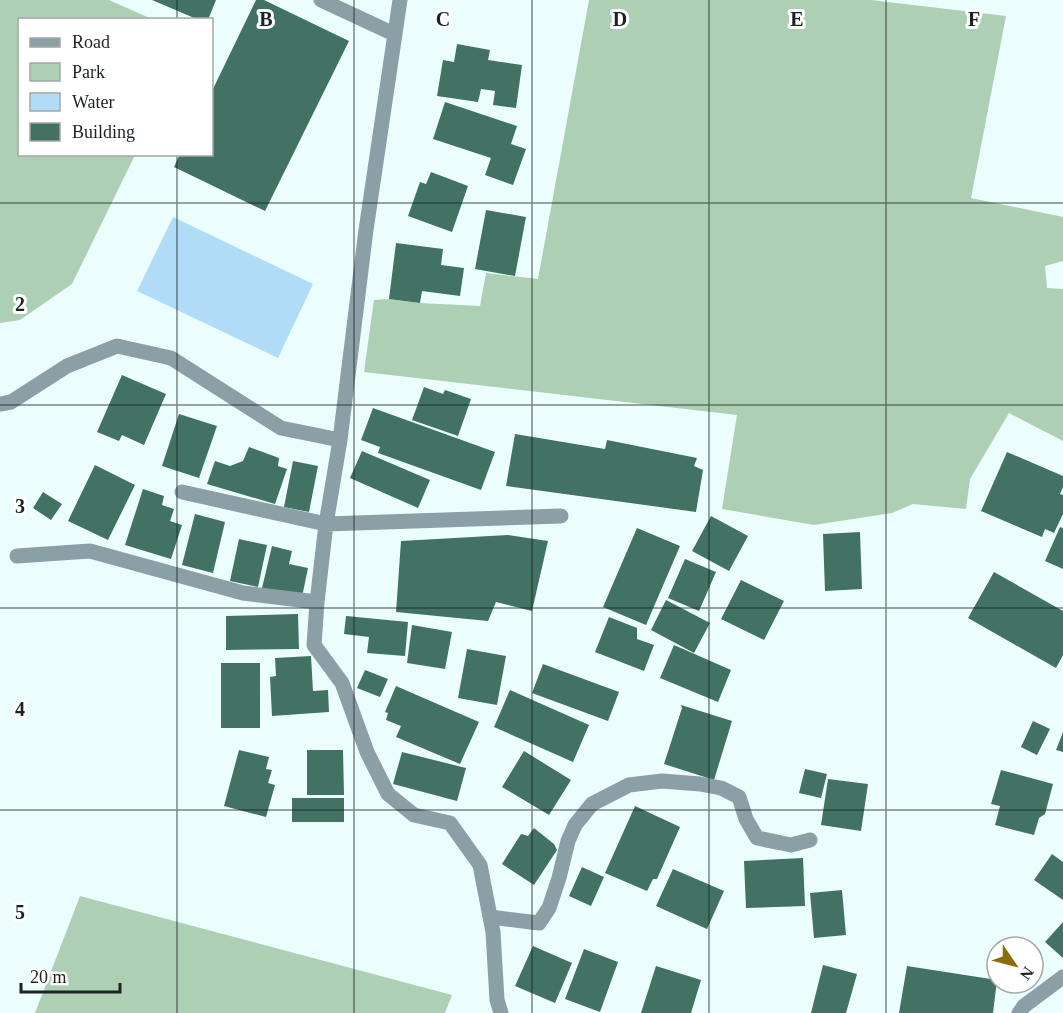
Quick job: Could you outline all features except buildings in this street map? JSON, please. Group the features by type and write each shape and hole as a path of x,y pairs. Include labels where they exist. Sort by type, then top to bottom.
{"street":[{"path":"321,0 394,34"},
{"path":"400,0 366,230 340,440 326,524 314,645 342,682 367,752 388,794 414,815 450,823 480,865 493,932 497,1000 501,1013"},
{"path":"0,404 11,402 67,366 117,346 171,358 281,428 340,440"},
{"path":"182,492 326,524 561,516"},
{"path":"17,556 90,551 243,593 317,602"},
{"path":"490,917 539,923 549,908 568,841 575,825 592,804 629,785 662,781 721,788 739,797 746,819 758,838 791,845 810,840"},
{"path":"1019,1013 1024,1006 1063,977"}],"green space":[{"path":"0,0 109,0 150,18 18,18 18,156 135,156 72,284 20,320 0,323"},
{"path":"589,0 871,0 1006,16 971,198 1063,217 1063,261 1045,266 1047,288 1063,289 1063,441 1009,413 970,479 966,509 913,504 892,513 814,525 722,509 737,415 364,372 374,300 389,299 480,306 486,273 538,279"},
{"path":"80,896 452,995 445,1013 35,1013"}],"water":[{"path":"173,217 313,284 278,358 137,291"}]}
